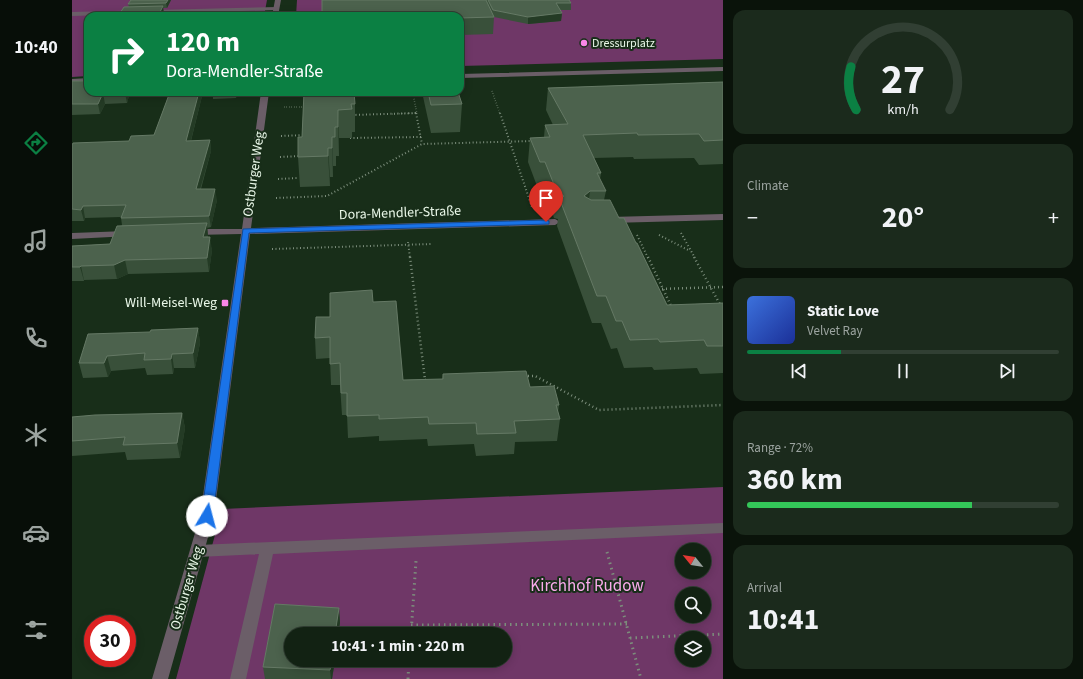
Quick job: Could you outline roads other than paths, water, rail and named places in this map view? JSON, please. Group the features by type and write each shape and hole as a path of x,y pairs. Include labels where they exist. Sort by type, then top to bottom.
{"street":[{"path":"276,12 278,0"},
{"path":"140,12 276,8"},
{"path":"72,14 84,14"},
{"path":"464,76 723,69"},
{"path":"72,81 84,80"},
{"name":"Ostburger Weg","path":"160,679 207,516 264,96"},
{"path":"602,221 723,217"},
{"name":"Dora-Mendler-Straße","path":"246,231 556,222"},
{"path":"180,232 246,231"},
{"path":"72,236 134,234"},
{"path":"198,551 723,528"},
{"path":"238,679 267,549"}],"place":[{"name":"Dressurplatz","path":"584,43"},
{"name":"Will-Meisel-Weg","path":"225,303"}],"park label":[{"name":"Kirchhof Rudow","path":"587,586"}]}
